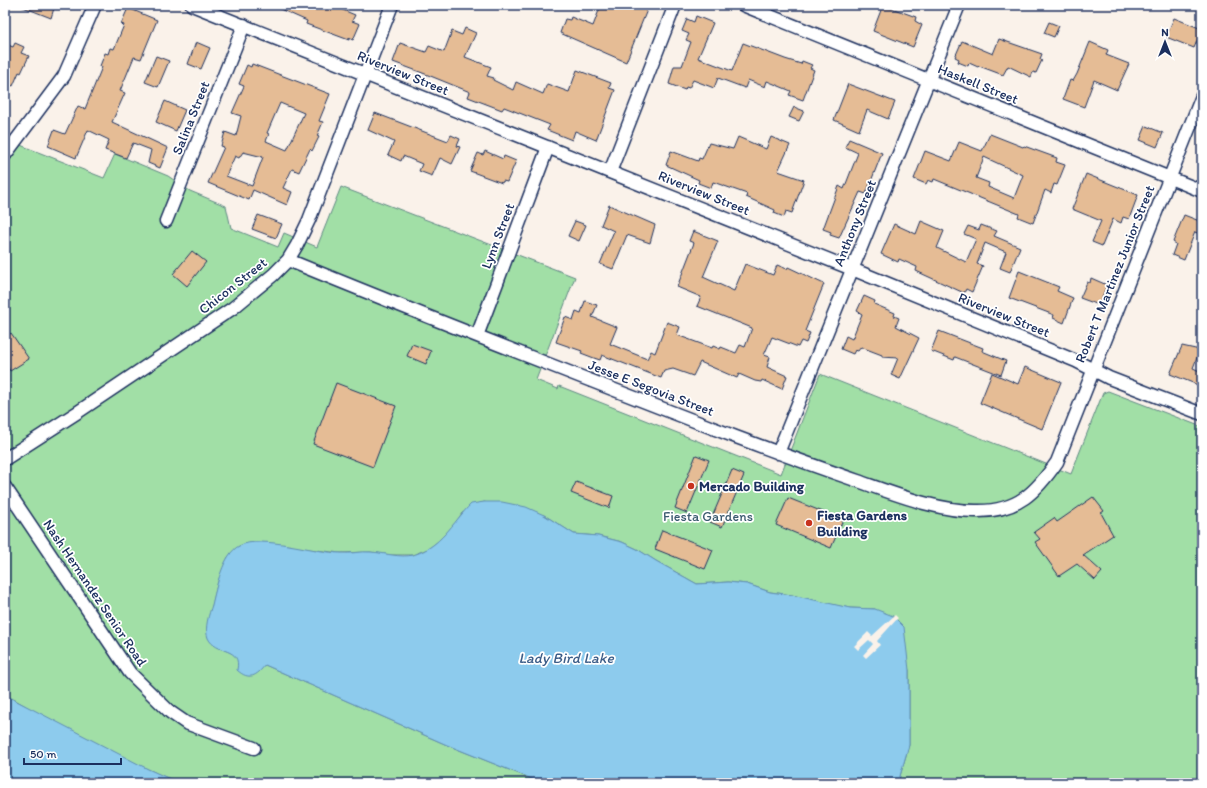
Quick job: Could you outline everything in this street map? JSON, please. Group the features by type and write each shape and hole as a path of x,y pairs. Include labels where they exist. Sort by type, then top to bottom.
{"street":[{"path":"5,155 64,76 95,5"},
{"name":"Riverview Street","path":"192,5 852,269 1202,414"},
{"name":"Chicon Street","path":"5,459 233,308 256,291 288,260 309,220 392,5"},
{"path":"610,172 675,5"},
{"name":"Haskell Street","path":"743,5 1202,191"},
{"name":"Anthony Street","path":"778,453 959,5"},
{"name":"Salina Street","path":"166,221 244,25"},
{"name":"Robert T Martinez Junior Street","path":"1010,505 1024,498 1041,485 1056,462 1202,96"},
{"name":"Lynn Street","path":"477,336 548,147"},
{"name":"Jesse E Segovia Street","path":"288,260 477,336 778,453 900,496 951,509 979,511 993,510 1010,505"},
{"name":"Nash Hernandez Senior Road","path":"5,487 130,673 170,712 186,723 254,748"}],"green space":[{"name":"Fiesta Gardens","path":"5,139 104,178 115,154 168,176 190,191 226,206 231,228 278,247 284,233 317,247 341,187 575,277 536,380 558,389 559,386 781,474 820,374 1071,474 1103,393 1108,391 1202,427 1202,783 898,783 909,745 909,670 875,609 850,608 823,603 792,595 770,592 747,584 728,582 697,584 637,549 622,542 598,536 574,534 544,515 484,502 462,513 452,528 428,549 412,555 391,555 370,552 340,553 254,542 239,546 228,557 218,581 207,627 209,638 218,647 236,655 239,662 265,665 447,745 542,783 179,783 128,760 40,714 5,695"}],"water":[{"name":"Lady Bird Lake","path":"502,502 526,507 544,515 574,534 598,536 622,542 637,549 697,584 728,582 747,584 770,592 792,595 850,608 875,609 893,616 904,627 909,670 909,745 898,783 542,783 447,745 265,665 259,672 252,676 245,675 237,670 238,662 236,657 217,647 208,638 207,621 221,572 233,550 239,546 248,543 260,542 330,552 367,552 408,556 423,551 439,540 471,504"},
{"path":"5,695 148,769 179,783 5,783"}],"pier":[{"path":"895,615 898,618 877,641 880,645 866,658 863,655 873,644 869,640 858,650 854,646 868,632 872,636"}],"building":[{"path":"18,5 55,5 51,18"},
{"path":"271,5 331,5 355,15 352,21 360,24 353,40 349,38 349,40 306,24 307,21"},
{"path":"601,5 649,5 626,62 560,33 565,19 570,20 571,17 593,26"},
{"path":"883,5 916,17 915,21 922,25 913,47 873,31"},
{"path":"128,8 157,20 141,59 134,57 120,91 125,93 112,122 168,148 160,168 148,163 151,150 133,143 126,158 105,150 109,140 88,130 76,158 48,146 54,130 65,134 78,106 85,109 102,67 100,66 105,53 108,54 110,48 114,49 124,25 121,24"},
{"path":"696,16 713,23 698,58 732,71 743,43 785,59 801,64 802,61 812,65 810,68 814,70 803,100 789,95 791,91 767,81 765,87 748,80 745,88 718,78 714,88 693,80 689,88 686,87 685,90 669,84 674,66 682,66 691,42 686,40 689,34 682,31 687,19 694,22"},
{"path":"1174,18 1202,29 1194,48 1166,37"},
{"path":"1049,22 1059,26 1054,37 1044,33"},
{"path":"465,28 476,33 465,57 491,67 487,76 494,78 493,80 513,90 516,82 543,94 547,84 569,92 577,70 611,83 609,88 615,90 596,140 575,131 572,140 547,130 550,125 504,107 502,110 468,97 470,92 393,62 400,43 426,52 429,46 444,52 452,31 462,35"},
{"path":"999,39 1042,54 1040,59 1042,60 1036,73 1033,72 1031,77 1008,66 1003,75 969,63 968,66 958,62 959,59 955,57 962,41 993,54"},
{"path":"196,42 210,48 201,69 188,64"},
{"path":"1090,42 1108,50 1106,55 1129,64 1117,90 1094,80 1084,107 1063,99 1070,80 1073,81 1077,74"},
{"path":"15,43 24,47 21,53 29,56 21,73 19,72 13,86 5,83 5,52 8,45 13,47"},
{"path":"156,56 169,61 158,87 145,82"},
{"path":"252,64 330,94 319,121 323,122 317,136 319,137 312,151 310,149 299,172 292,169 283,188 292,192 287,205 253,190 249,200 208,183 224,147 221,146 225,132 236,136 241,116 232,113 244,86 239,84 247,65 251,67","holes":["280,103 304,113 287,150 266,141 269,134 267,133","243,152 263,157 252,186 226,176 235,156 239,158"]},
{"path":"848,84 895,102 888,119 867,110 859,131 834,120"},
{"path":"165,101 185,110 176,131 156,122"},
{"path":"794,107 804,111 799,121 789,117"},
{"path":"375,113 448,141 451,135 460,139 457,146 460,147 452,164 440,158 432,176 419,171 422,164 403,156 401,161 388,155 394,142 368,130"},
{"path":"1146,126 1163,133 1157,147 1140,140"},
{"path":"990,134 1057,158 1056,162 1065,165 1057,185 1054,184 1051,193 1045,190 1033,223 1018,217 1019,214 934,179 933,182 928,180 926,184 914,179 925,151 951,161 959,142 982,151","holes":["984,157 1023,175 1014,198 988,187 989,183 976,178"]},
{"path":"738,137 766,149 771,137 790,145 778,171 804,180 792,213 786,211 784,217 774,213 775,210 746,197 747,194 713,182 711,188 698,183 699,180 666,165 671,151 698,161 699,158 702,159 709,143 733,149"},
{"path":"849,139 882,153 866,194 860,192 839,238 830,235 831,232 823,229 839,186 844,189 858,153 845,147"},
{"path":"485,151 503,159 504,156 516,161 507,182 503,181 502,183 470,171 478,153 483,155"},
{"path":"1086,174 1138,195 1129,219 1123,217 1121,223 1113,219 1102,246 1092,242 1101,221 1072,209"},
{"path":"609,205 655,225 650,243 627,235 613,269 600,264 614,231 601,225"},
{"path":"258,215 282,224 276,238 252,229"},
{"path":"1184,215 1202,222 1202,235 1195,232 1184,260 1172,255 1176,244 1173,242"},
{"path":"575,221 586,225 579,241 568,236"},
{"path":"921,221 944,231 937,248 966,262 976,239 964,234 968,226 979,230 981,225 997,231 994,236 1020,247 1010,272 1000,268 1006,252 985,243 977,264 983,266 972,292 966,289 964,293 916,271 917,267 899,259 898,262 881,254 894,224 916,234"},
{"path":"693,231 718,241 703,277 734,291 745,264 773,275 777,265 787,269 788,267 824,284 805,331 810,333 806,343 801,341 798,347 772,337 764,355 770,357 767,367 787,376 782,389 762,380 761,382 755,381 739,374 737,378 700,362 693,376 673,369 664,371 661,378 602,355 600,360 594,358 581,353 582,351 556,342 565,317 573,320 576,311 581,313 585,301 597,305 592,317 617,327 610,344 647,359 651,351 655,353 667,322 680,327 677,335 712,348 713,346 720,349 721,347 736,353 740,345 745,347 752,328 697,306 701,297 677,287 694,243 689,241"},
{"path":"192,251 206,262 187,286 173,274"},
{"path":"1019,271 1059,287 1057,291 1073,298 1064,323 1053,318 1054,315 1009,298"},
{"path":"1091,278 1107,285 1099,305 1080,298 1087,282 1090,283"},
{"path":"864,296 875,301 874,304 895,313 894,316 899,318 896,326 919,338 900,379 891,375 898,358 882,357 882,355 861,347 858,351 855,350 853,354 841,349 846,336 852,339 862,314 857,311"},
{"path":"939,331 983,348 982,351 1006,361 1001,375 955,357 954,360 931,351"},
{"path":"11,333 29,359 10,371 5,363 5,338"},
{"path":"412,344 431,351 426,364 407,356"},
{"path":"1182,346 1200,350 1193,368 1202,372 1198,385 1170,374"},
{"path":"1025,367 1061,382 1042,429 980,403 992,373 1018,384"},
{"path":"336,383 396,406 373,467 313,444"},
{"name":"Mercado Building","path":"696,455 709,460 687,513 675,508"},
{"name":"Mercado Building","path":"732,470 744,475 722,527 710,522"},
{"path":"576,482 613,496 609,508 571,493"},
{"path":"1093,497 1104,511 1101,513 1113,535 1083,555 1102,572 1095,580 1077,564 1059,576 1035,542 1040,539 1034,532 1054,518 1057,522"},
{"name":"Fiesta Gardens Building","path":"788,498 843,520 831,548 776,525"},
{"path":"662,530 713,550 705,569 655,549"}],"place":[{"name":"Mercado Building","path":"691,486"},
{"name":"Fiesta Gardens Building","path":"809,523"}]}
